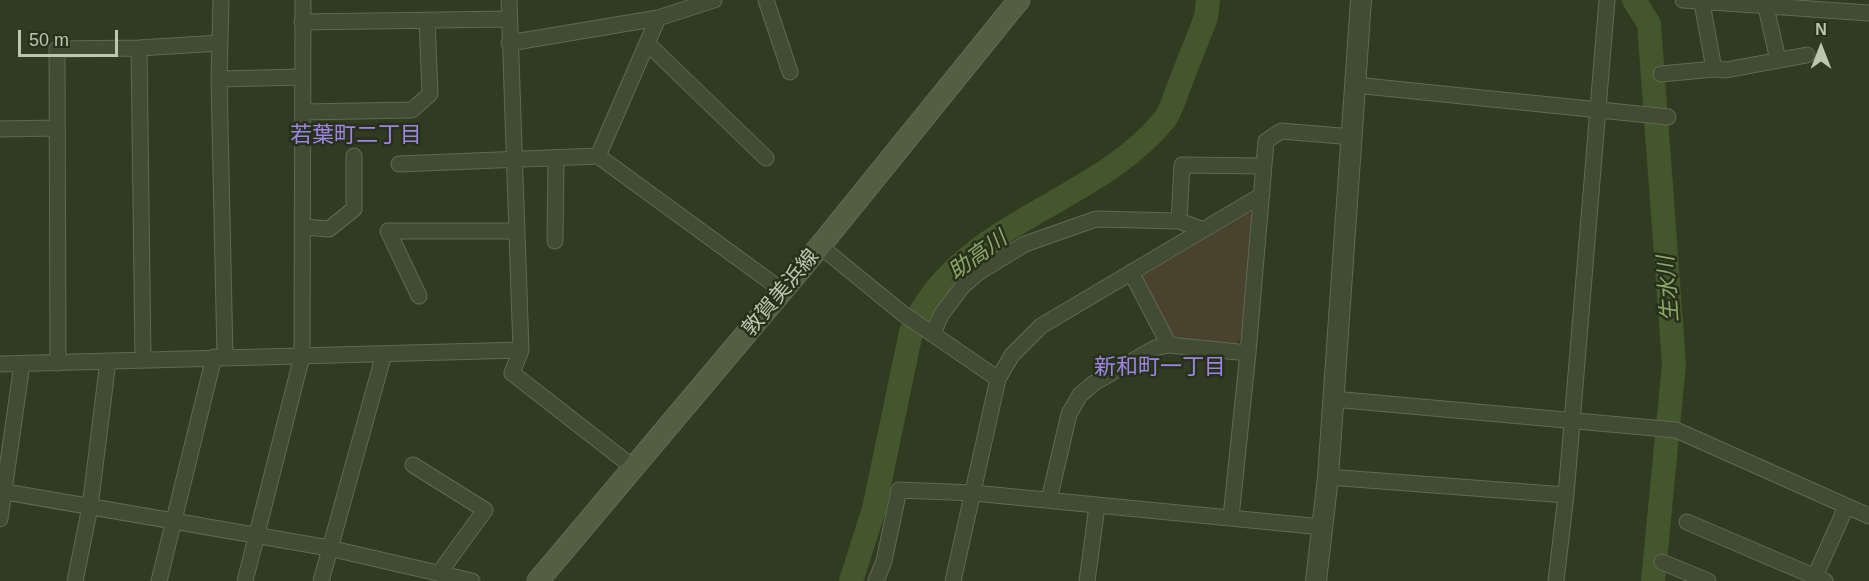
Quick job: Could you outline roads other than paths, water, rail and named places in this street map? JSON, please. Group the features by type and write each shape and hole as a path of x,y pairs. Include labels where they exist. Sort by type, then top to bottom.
{"main road":[{"name":"敦賀美浜線","path":"538,581 783,291 1019,0"}],"street":[{"path":"159,581 220,357 221,0"},
{"path":"245,581 302,356 303,0"},
{"path":"509,0 521,350 512,373 634,468"},
{"path":"509,43 658,18 714,0"},
{"path":"766,0 790,72"},
{"path":"1316,581 1328,477 1361,0"},
{"path":"1556,581 1566,495 1607,0"},
{"path":"1683,0 1869,13"},
{"path":"1702,3 1714,69"},
{"path":"1766,7 1778,60"},
{"path":"598,156 649,45 658,18"},
{"path":"302,21 509,19"},
{"path":"303,112 412,110 430,94 427,20"},
{"path":"58,363 57,49 139,48 220,43"},
{"path":"649,45 766,159"},
{"path":"139,48 143,360"},
{"path":"1660,74 1726,70 1807,55"},
{"path":"219,79 302,77"},
{"path":"1355,85 1598,108 1668,117"},
{"path":"0,129 56,128"},
{"path":"1231,517 1266,141 1281,131 1353,137"},
{"path":"304,227 329,229 354,209 354,156"},
{"path":"399,164 598,156 783,291"},
{"path":"555,241 556,159"},
{"path":"1179,221 1182,165 1264,166"},
{"path":"953,581 998,379 1012,355 1041,326 1262,195"},
{"path":"933,333 941,315 962,287 979,272 1026,244 1096,219 1179,221 1201,230"},
{"path":"419,296 388,231 517,231"},
{"path":"820,246 902,313 998,379"},
{"path":"1131,272 1169,345"},
{"path":"1049,500 1069,414 1080,395 1094,383 1155,348 1169,345 1248,352"},
{"path":"0,364 521,350"},
{"path":"321,581 384,354"},
{"path":"75,581 90,507 108,361"},
{"path":"0,519 22,363"},
{"path":"1333,399 1676,430 1869,516"},
{"path":"413,465 485,510 441,572"},
{"path":"1328,477 1566,495"},
{"path":"876,581 884,561 899,490 974,493 1322,527"},
{"path":"3,492 329,548 472,581"},
{"path":"1087,581 1097,506"},
{"path":"1687,522 1818,579 1846,507"},
{"path":"1662,562 1708,581"}],"waterway":[{"name":"助高川","path":"851,581 874,509 911,332 932,295 960,265 993,239 1102,173 1136,148 1165,119 1171,109 1206,17 1208,0"},
{"name":"生水川","path":"1634,0 1649,24 1674,364 1653,581"}],"district":[{"name":"若葉町二丁目","path":"356,136"},
{"name":"新和町一丁目","path":"1160,368"}]}
